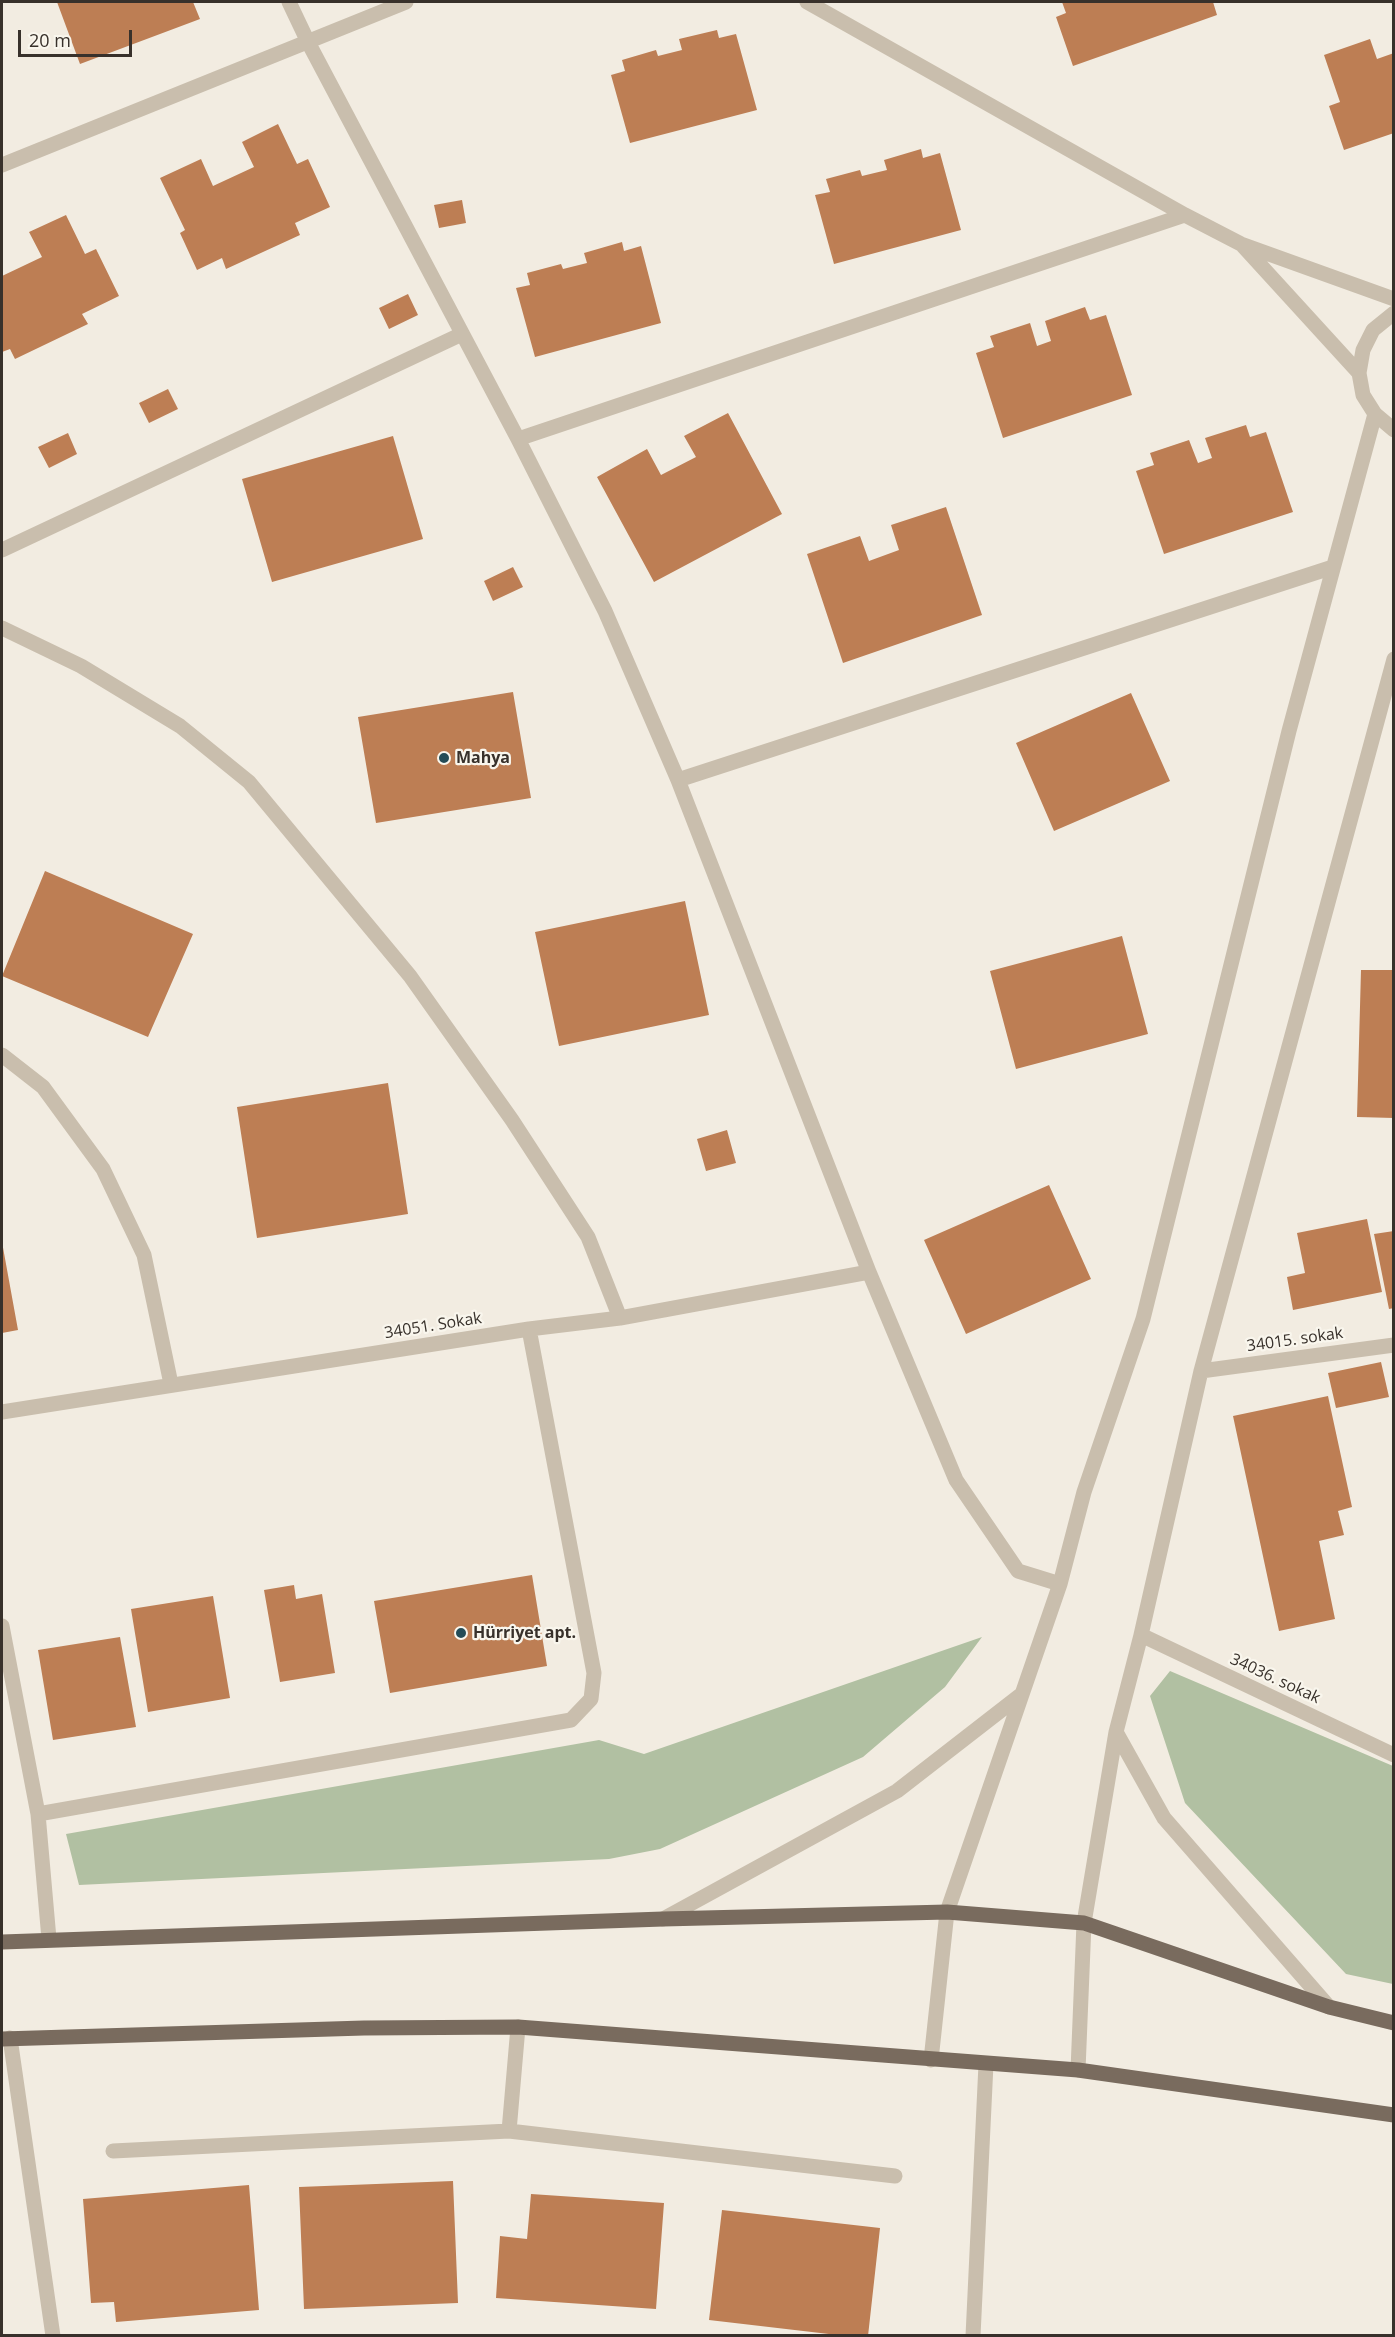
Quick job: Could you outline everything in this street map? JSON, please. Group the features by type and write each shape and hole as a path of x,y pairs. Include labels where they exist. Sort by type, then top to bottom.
{"main road":[{"path":"2,1942 663,1918 947,1912 1084,1923 1329,2007 1394,2023"},
{"path":"6,2038 364,2028 518,2027 1078,2070 1394,2115"}],"street":[{"path":"289,2 518,439 605,611 678,780 870,1272 956,1480 1018,1571 1060,1584"},
{"path":"2,165 406,2"},
{"path":"807,2 1185,215 1241,244 1394,299"},
{"path":"518,439 1185,215"},
{"path":"1241,244 1359,373"},
{"path":"1394,313 1373,330 1363,350 1359,373 1363,395 1374,414 1394,430"},
{"path":"2,550 462,334"},
{"path":"931,2060 947,1912 1060,1584 1084,1492 1143,1319 1289,731 1374,414"},
{"path":"678,780 1333,567"},
{"path":"2,628 81,666 180,726 249,782 410,976 512,1120 588,1237 620,1318"},
{"path":"1078,2070 1084,1923 1116,1732 1141,1635 1201,1371 1390,683 1394,659"},
{"path":"2,1055 43,1088 103,1169 144,1255 171,1384"},
{"name":"34051. Sokak","path":"2,1412 529,1329 620,1318 870,1272"},
{"path":"38,1814 571,1720 591,1699 594,1673 529,1329"},
{"name":"34015. sokak","path":"1201,1371 1394,1345"},
{"path":"2,1626 38,1814 49,1939"},
{"name":"34036. sokak","path":"1141,1635 1394,1755"},
{"path":"663,1918 897,1791 1022,1694"},
{"path":"1116,1732 1164,1818 1329,2007"},
{"path":"509,2130 518,2027"},
{"path":"6,2038 53,2336"},
{"path":"973,2336 986,2064"},
{"path":"113,2151 509,2130 895,2176"}],"green space":[{"path":"982,1637 945,1687 863,1757 660,1849 609,1859 79,1885 66,1834 599,1740 644,1754"},
{"path":"1170,1671 1393,1766 1393,1984 1346,1974 1185,1803 1150,1696"}],"building":[{"path":"57,2 193,2 200,19 80,64"},
{"path":"1062,2 1213,2 1217,15 1073,66 1056,17 1066,13"},
{"path":"717,30 719,38 736,34 757,110 630,143 611,75 625,71 622,60 656,50 658,56 682,50 679,39"},
{"path":"1370,39 1377,59 1394,53 1394,133 1344,150 1329,106 1340,102 1324,55"},
{"path":"278,124 297,164 308,159 330,207 295,223 300,235 226,269 222,258 197,270 180,233 185,230 160,178 201,159 213,186 254,167 242,142"},
{"path":"921,149 923,158 940,153 961,230 834,264 815,195 830,192 826,179 860,170 862,176 887,170 884,160"},
{"path":"462,200 466,223 439,228 434,205"},
{"path":"66,215 85,254 96,249 119,296 82,314 88,324 15,359 10,349 2,352 2,276 42,257 29,232"},
{"path":"622,242 624,251 641,246 661,323 535,357 516,288 530,285 527,273 561,264 563,269 587,263 584,253"},
{"path":"408,294 418,315 389,329 379,308"},
{"path":"1085,307 1090,320 1106,315 1132,395 1003,438 976,353 994,347 990,336 1030,323 1037,346 1051,341 1045,321"},
{"path":"168,389 178,409 149,423 139,403"},
{"path":"728,413 782,514 654,582 597,477 647,449 661,475 696,457 684,436"},
{"path":"1246,425 1250,437 1266,432 1293,512 1164,554 1136,471 1154,465 1150,453 1189,440 1198,463 1212,458 1205,438"},
{"path":"68,433 77,454 49,468 38,447"},
{"path":"393,436 423,539 272,582 242,479"},
{"path":"946,507 982,615 843,663 807,554 860,536 869,561 899,550 891,525"},
{"path":"513,567 523,587 493,601 484,581"},
{"name":"Mahya","path":"513,692 531,798 376,823 358,717"},
{"path":"1131,693 1170,781 1054,831 1016,743"},
{"path":"45,871 193,934 148,1037 2,976"},
{"path":"685,901 709,1015 559,1046 535,932"},
{"path":"1122,936 1148,1034 1016,1069 990,971"},
{"path":"1361,970 1394,970 1394,1118 1357,1117"},
{"path":"388,1083 408,1214 257,1238 237,1107"},
{"path":"727,1130 736,1163 706,1171 697,1139"},
{"path":"1049,1185 1091,1279 966,1334 924,1240"},
{"path":"1367,1219 1382,1292 1293,1310 1287,1277 1305,1273 1297,1233"},
{"path":"1394,1231 1394,1308 1389,1309 1374,1234"},
{"path":"2,1242 18,1330 2,1333"},
{"path":"1381,1362 1389,1397 1336,1408 1328,1373"},
{"path":"1328,1396 1352,1507 1338,1511 1344,1535 1319,1541 1335,1619 1279,1631 1233,1416"},
{"name":"Hürriyet apt.","path":"532,1575 547,1666 390,1693 374,1601"},
{"path":"294,1585 296,1599 322,1594 335,1673 280,1682 264,1590"},
{"path":"213,1596 230,1698 148,1712 131,1609"},
{"path":"120,1637 136,1727 53,1740 38,1650"},
{"path":"453,2181 458,2303 304,2309 299,2187"},
{"path":"249,2185 259,2310 116,2322 114,2302 91,2303 83,2199"},
{"path":"531,2194 664,2203 656,2309 496,2298 500,2236 527,2239"},
{"path":"722,2210 880,2228 868,2336 846,2336 709,2320"}],"place":[{"name":"Mahya","path":"444,758"},
{"name":"Hürriyet apt.","path":"461,1633"}]}
